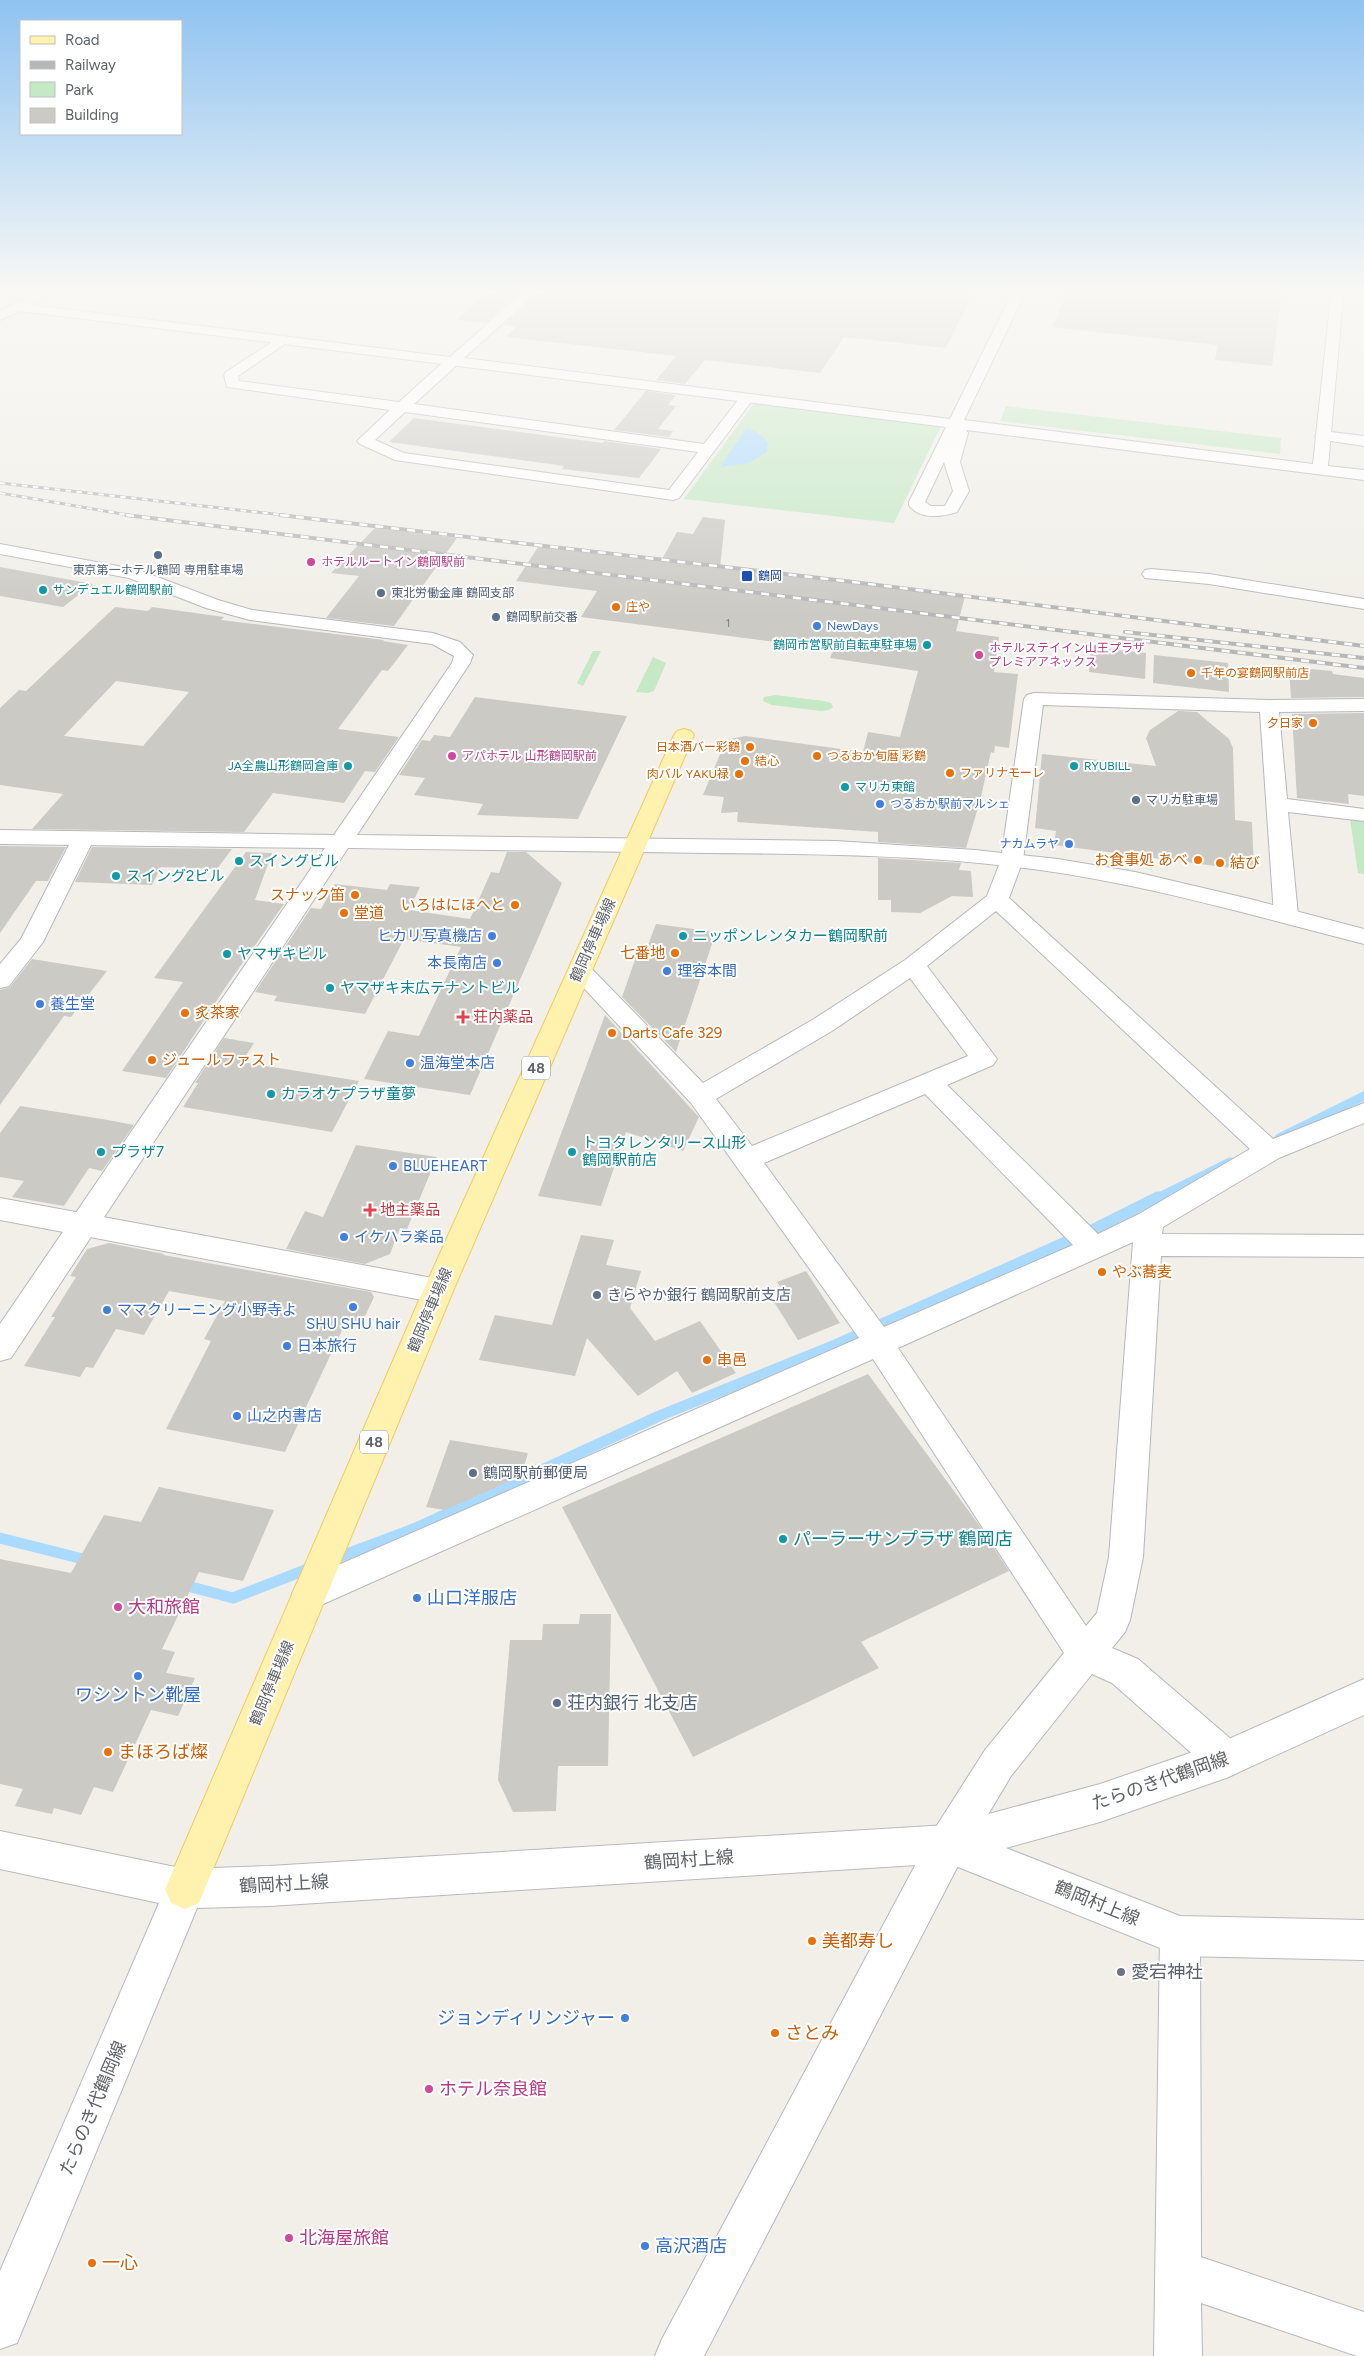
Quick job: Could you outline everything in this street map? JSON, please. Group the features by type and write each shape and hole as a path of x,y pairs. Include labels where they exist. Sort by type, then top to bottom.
{"main road":[{"name":"鶴岡停車場線","path":"185,1889 438,1291 684,735"}],"street":[{"path":"327,397 709,449"},
{"path":"412,397 365,441 400,457 673,495 747,398"},
{"path":"739,397 1364,475"},
{"path":"955,423 960,434 952,452 950,463 960,490 951,509 940,512 926,510 917,505 917,502 955,423 968,397"},
{"path":"1320,469 1328,397"},
{"path":"1324,436 1364,441"},
{"path":"0,549 133,574 212,604 250,615 433,639 460,649 464,655 460,664 0,1349"},
{"path":"1151,574 1210,579 1364,604"},
{"path":"700,1096 823,1025 913,965 996,899 1012,860 1034,699 1269,706 1364,705"},
{"path":"1269,706 1286,915"},
{"path":"1276,804 1364,815"},
{"path":"0,837 836,848 938,853 1012,860 1129,878 1286,915 1364,937"},
{"path":"0,980 31,942 83,839"},
{"path":"996,899 1269,1151"},
{"path":"747,1159 984,1060 913,965"},
{"path":"580,971 700,1096 747,1159 878,1342 1085,1654 1125,1671 1226,1759"},
{"path":"929,1082 1094,1248"},
{"path":"1148,1234 1269,1151 1364,1112"},
{"path":"0,1209 438,1291"},
{"path":"679,2356 948,1844 998,1764 1113,1620 1126,1557 1148,1234"},
{"path":"309,1594 1094,1248 1148,1234 1364,1246"},
{"name":"たらのき代鶴岡線","path":"948,1844 1100,1804 1226,1759 1364,1697"},
{"name":"鶴岡村上線","path":"0,1850 185,1889 279,1885 948,1844 1180,1936 1364,1940"},
{"name":"たらのき代鶴岡線","path":"0,2326 185,1889"},
{"path":"1178,2356 1180,1936"},
{"path":"1179,2273 1364,2335"}],"green space":[{"path":"755,402 941,426 894,523 684,499"},
{"path":"1006,406 1281,438 1280,454 1000,421"},
{"path":"593,651 601,651 583,686 577,683"},
{"path":"653,657 666,663 654,691 648,693 636,692"},
{"path":"775,695 824,701 831,703 833,707 829,710 821,711 772,705 763,701 764,697"},
{"path":"1350,819 1364,821 1364,874 1358,873"}],"water":[{"path":"746,428 758,433 766,440 768,443 767,452 749,463 720,467"}],"building":[{"path":"641,397 674,397 668,405 676,406 658,429 673,431 669,437 614,430"},
{"path":"414,418 661,449 639,478 562,469 564,466 389,442"},
{"path":"703,517 725,520 720,568 965,596 956,631 999,637 994,672 1018,674 1009,748 995,746 994,753 991,752 980,801 966,848 878,842 878,832 737,822 738,812 721,813 724,797 703,795 726,740 745,736 863,752 868,732 900,737 918,671 830,658 833,650 822,648 581,617 597,591 516,581 538,547 661,561 677,532 693,534"},
{"path":"375,528 457,538 394,626 326,618 359,576 331,573"},
{"name":"サンデュエル鶴岡駅前","path":"0,567 93,584 63,607 0,596"},
{"path":"115,607 148,611 152,607 224,617 221,620 384,640 408,645 388,671 382,670 338,729 399,737 375,772 365,771 344,803 273,793 244,832 32,829 63,794 0,785 0,708 19,690 26,691","holes":["116,681 189,692 143,746 64,736"]},
{"path":"1091,647 1146,653 1145,679 1089,672"},
{"name":"千年の宴鶴岡駅前店","path":"1154,655 1228,663 1229,692 1153,683"},
{"path":"1289,667 1332,671 1333,674 1364,678 1364,697 1291,698"},
{"path":"475,697 627,716 578,819 477,815 483,804 414,795 425,778 399,775 422,740 430,741 434,735 450,737"},
{"name":"マリカ駐車場","path":"1178,711 1197,712 1229,739 1233,748 1235,820 1252,822 1254,871 1054,845 1056,831 1035,828 1042,754 1156,766 1146,738 1150,730"},
{"path":"1364,713 1364,796 1348,794 1349,804 1297,798 1292,714"},
{"path":"0,846 66,847 48,881 36,881 0,933"},
{"path":"92,847 232,849 217,869 161,867 152,885 75,882"},
{"path":"246,852 272,853 255,900 284,904 225,988 166,1078 122,1071 183,982 154,978"},
{"path":"507,852 526,852 562,883 470,1095 364,1079 388,1031 419,1036 461,947 404,939 365,1014 274,1001 277,996 255,992 311,908 321,909 335,884 387,890 390,884 420,887 409,910 470,919 491,872 499,873"},
{"path":"878,858 961,863 959,870 971,871 973,897 952,896 920,913 891,912 891,900 878,900"},
{"path":"656,924 716,932 676,1052 622,997 636,957 643,958"},
{"path":"32,959 107,971 71,1017 64,1016 0,1105 0,990 10,987"},
{"path":"605,1015 699,1117 683,1151 626,1132 601,1206 538,1196"},
{"name":"カラオケプラザ童夢","path":"224,1038 254,1043 242,1062 359,1081 332,1132 183,1107 198,1083 195,1083"},
{"path":"20,1106 134,1125 102,1171 89,1168 64,1206 12,1197 24,1181 0,1177 0,1133"},
{"path":"356,1145 437,1157 407,1229 400,1228 390,1254 365,1264 286,1249 305,1211 323,1217"},
{"path":"581,1235 614,1240 606,1265 641,1271 630,1308 655,1341 700,1321 736,1373 692,1393 677,1371 638,1396 587,1338 575,1376 479,1360 495,1315 552,1325"},
{"path":"109,1243 163,1255 371,1292 374,1297 360,1327 345,1324 285,1452 166,1429 211,1341 204,1339 225,1301 169,1291 144,1335 116,1329 93,1368 86,1367 80,1377 24,1366 55,1317 51,1317 76,1277 70,1276 87,1249"},
{"path":"806,1271 840,1323 798,1340 774,1302 787,1297 777,1282"},
{"name":"パーラーサンプラザ 鶴岡店","path":"868,1374 979,1525 1009,1571 861,1642 879,1668 693,1757 562,1507"},
{"path":"450,1440 528,1453 521,1476 445,1510 426,1507"},
{"path":"159,1487 274,1510 243,1581 199,1572 162,1649 175,1652 166,1673 195,1678 178,1716 151,1710 113,1792 94,1787 81,1815 54,1808 52,1814 15,1806 23,1789 0,1784 0,1559 71,1573 104,1515 141,1522"},
{"name":"荘内銀行 北支店","path":"580,1614 611,1614 608,1766 558,1766 556,1811 513,1812 498,1780 510,1640 542,1640 543,1624 579,1624"}],"waterway":[{"path":"1279,1138 1364,1096"},
{"path":"1155,1199 1230,1162"},
{"path":"331,1560 416,1528 659,1416 835,1345 1090,1231 1158,1197"},
{"path":"0,1538 91,1561"},
{"path":"180,1584 233,1598 313,1567"}],"railway":[{"path":"0,483 291,516"},
{"path":"0,493 134,516"},
{"path":"126,515 134,516"},
{"path":"280,515 853,582 1364,646"},
{"path":"134,516 1364,668"},
{"path":"1125,632 1364,658"}],"place":[{"name":"東京第一ホテル鶴岡 専用駐車場","path":"158,555"},
{"name":"ホテルルートイン鶴岡駅前","path":"311,562"},
{"name":"鶴岡","path":"747,576"},
{"name":"サンデュエル鶴岡駅前","path":"43,590"},
{"name":"東北労働金庫 鶴岡支部","path":"381,593"},
{"name":"庄や","path":"616,607"},
{"name":"鶴岡駅前交番","path":"496,617"},
{"name":"NewDays","path":"817,626"},
{"name":"鶴岡市営駅前自転車駐車場","path":"927,645"},
{"name":"ホテルステイイン山王プラザ プレミアアネックス","path":"979,655"},
{"name":"千年の宴鶴岡駅前店","path":"1191,673"},
{"name":"夕日家","path":"1313,723"},
{"name":"日本酒バー彩鶴","path":"750,747"},
{"name":"アパホテル 山形鶴岡駅前","path":"452,756"},
{"name":"つるおか旬暦 彩鶴","path":"817,756"},
{"name":"結心","path":"745,761"},
{"name":"JA全農山形鶴岡倉庫","path":"348,766"},
{"name":"RYUBILL","path":"1074,766"},
{"name":"ファリナモーレ","path":"950,773"},
{"name":"肉バル YAKU禄","path":"739,774"},
{"name":"マリカ東館","path":"845,787"},
{"name":"マリカ駐車場","path":"1136,800"},
{"name":"つるおか駅前マルシェ","path":"880,804"},
{"name":"ナカムラヤ","path":"1069,844"},
{"name":"お食事処 あべ","path":"1198,860"},
{"name":"スイングビル","path":"239,861"},
{"name":"結び","path":"1220,863"},
{"name":"スイング2ビル","path":"116,876"},
{"name":"スナック笛","path":"355,895"},
{"name":"いろはにほへと","path":"515,905"},
{"name":"堂道","path":"344,913"},
{"name":"ヒカリ写真機店","path":"492,936"},
{"name":"ニッポンレンタカー鶴岡駅前","path":"683,936"},
{"name":"七番地","path":"675,953"},
{"name":"ヤマザキビル","path":"227,954"},
{"name":"本長南店","path":"497,963"},
{"name":"理容本間","path":"667,971"},
{"name":"ヤマザキ末広テナントビル","path":"330,988"},
{"name":"養生堂","path":"40,1004"},
{"name":"炙茶家","path":"185,1013"},
{"name":"荘内薬品","path":"463,1017"},
{"name":"Darts Cafe 329","path":"612,1033"},
{"name":"ジュールファスト","path":"152,1060"},
{"name":"温海堂本店","path":"410,1063"},
{"name":"カラオケプラザ童夢","path":"271,1094"},
{"name":"プラザ7","path":"101,1152"},
{"name":"トヨタレンタリース山形 鶴岡駅前店","path":"572,1152"},
{"name":"BLUEHEART","path":"393,1166"},
{"name":"地主薬品","path":"370,1210"},
{"name":"イケハラ楽品","path":"344,1237"},
{"name":"やぶ蕎麦","path":"1102,1272"},
{"name":"きらやか銀行 鶴岡駅前支店","path":"597,1295"},
{"name":"SHU SHU hair","path":"353,1307"},
{"name":"ママクリーニング小野寺よ","path":"107,1310"},
{"name":"日本旅行","path":"287,1346"},
{"name":"串邑","path":"707,1360"},
{"name":"山之内書店","path":"237,1416"},
{"name":"鶴岡駅前郵便局","path":"473,1473"},
{"name":"パーラーサンプラザ 鶴岡店","path":"783,1539"},
{"name":"山口洋服店","path":"417,1598"},
{"name":"大和旅館","path":"118,1607"},
{"name":"ワシントン靴屋","path":"138,1676"},
{"name":"荘内銀行 北支店","path":"557,1703"},
{"name":"まほろば燦","path":"108,1752"},
{"name":"美都寿し","path":"812,1941"},
{"name":"愛宕神社","path":"1121,1972"},
{"name":"ジョンディリンジャー","path":"625,2018"},
{"name":"さとみ","path":"775,2033"},
{"name":"ホテル奈良館","path":"429,2089"},
{"name":"北海屋旅館","path":"289,2238"},
{"name":"高沢酒店","path":"645,2246"},
{"name":"一心","path":"92,2263"}]}
